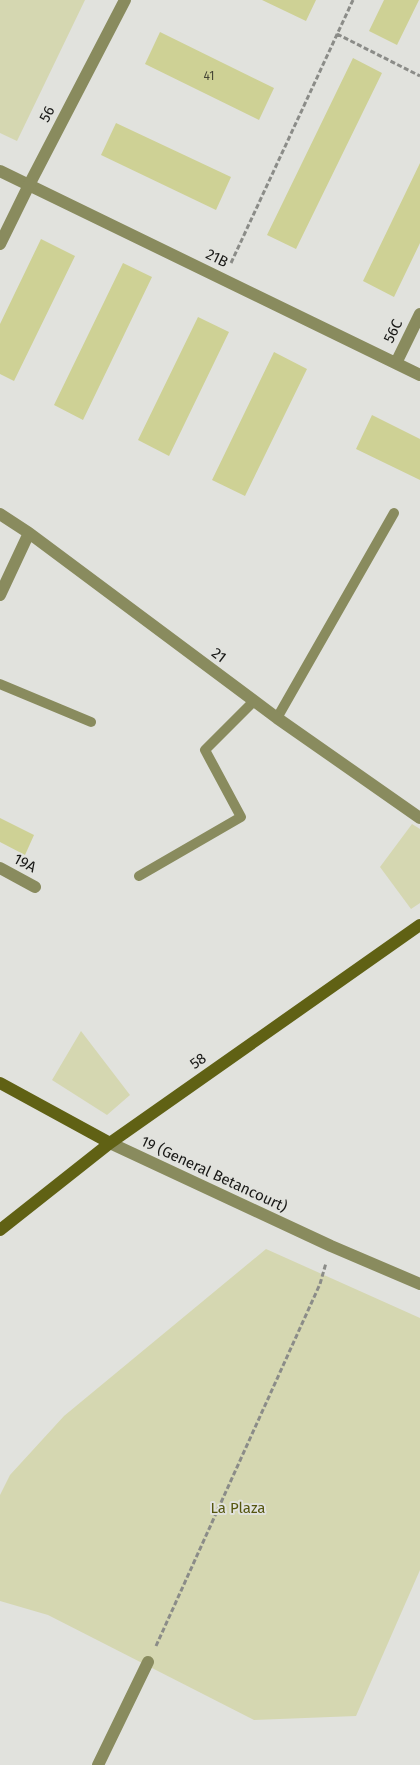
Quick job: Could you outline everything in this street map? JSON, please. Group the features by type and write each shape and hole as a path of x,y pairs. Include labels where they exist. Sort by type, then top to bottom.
{"main road":[{"name":"58","path":"0,1230 110,1142 420,925"},
{"name":"19 (General Betancourt)","path":"0,1083 110,1142"}],"street":[{"name":"56","path":"0,244 125,0"},
{"name":"21B","path":"0,171 420,375"},
{"name":"56C","path":"396,363 420,314"},
{"name":"21","path":"0,514 29,532 277,718 420,818"},
{"path":"0,595 29,532"},
{"name":"19A","path":"0,868 35,887"},
{"name":"19 (General Betancourt)","path":"110,1142 331,1246 420,1284"},
{"path":"98,1765 148,1662"}],"lane":[{"path":"277,718 394,513"},
{"path":"0,684 91,722"},
{"path":"139,876 241,817 205,750 254,701"}],"path":[{"path":"223,279 353,0"},
{"path":"337,34 420,76"},
{"path":"148,1662 320,1284 331,1246"}],"green space":[{"path":"0,0 85,0 17,141 0,133"},
{"path":"412,824 420,829 420,903 411,909 380,867"},
{"path":"81,1031 130,1095 107,1115 52,1080"},
{"name":"La Plaza","path":"266,1249 420,1318 420,1570 356,1716 254,1720 48,1615 0,1601 0,1495 10,1475 64,1416"}],"building":[{"path":"262,0 316,0 306,21"},
{"path":"384,0 419,0 397,45 369,31"},
{"path":"160,32 274,88 259,120 145,64"},
{"path":"353,58 382,73 296,249 267,235"},
{"path":"116,123 231,177 216,210 101,155"},
{"path":"420,163 420,243 394,297 363,281"},
{"path":"41,239 75,256 14,381 0,374 0,324"},
{"path":"123,263 152,277 83,420 54,405"},
{"path":"198,317 229,332 169,456 138,440"},
{"path":"274,352 307,369 245,496 212,480"},
{"path":"372,415 420,439 420,480 356,449"},
{"path":"0,818 34,835 25,855 0,842"}]}
